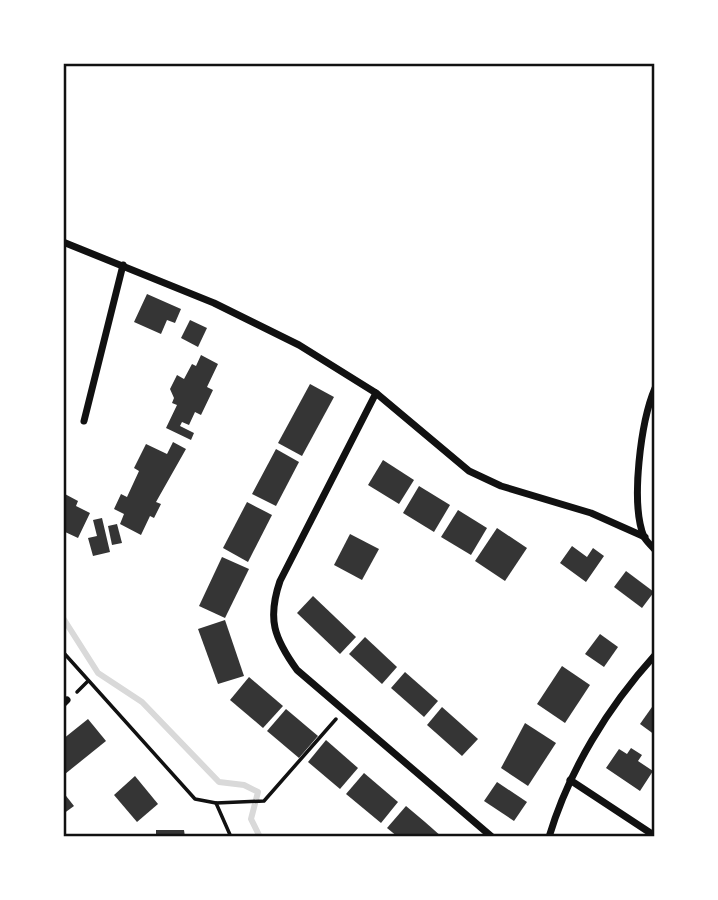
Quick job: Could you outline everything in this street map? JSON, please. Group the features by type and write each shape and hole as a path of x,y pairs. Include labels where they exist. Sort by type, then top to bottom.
{"street":[{"path":"63,242 214,303 299,345 376,393 469,471 501,486 591,513 645,537 655,550"},
{"path":"84,421 124,265"},
{"path":"645,537 638,488 643,432 655,388"},
{"path":"376,393 280,581 273,603 273,625 281,648 297,670 492,837"},
{"path":"549,837 561,798 591,741 655,655"},
{"path":"570,780 655,836"}],"path":[{"path":"63,652 195,799 216,803 264,800 343,711"},
{"path":"216,803 231,837"}],"building":[{"path":"147,294 181,309 175,323 167,320 161,334 134,322"},
{"path":"190,320 207,328 198,347 181,338"},
{"path":"201,355 218,364 207,387 213,390 201,415 195,412 189,425 182,422 180,426 194,433 191,440 166,428 177,405 172,403 174,398 170,389 177,375 184,379 192,364 196,366"},
{"path":"310,384 334,397 302,456 278,443"},
{"path":"173,442 186,449 156,502 161,504 154,518 150,516 141,535 120,524 124,514 114,509 121,494 127,497 139,471 134,468 146,444 167,454"},
{"path":"276,449 299,462 276,506 252,494"},
{"path":"383,460 414,480 399,504 368,485"},
{"path":"419,486 450,505 434,532 403,513"},
{"path":"63,493 78,501 76,506 90,513 78,538 63,531"},
{"path":"247,502 272,515 248,562 223,548"},
{"path":"458,510 487,528 471,555 441,537"},
{"path":"102,518 110,552 93,556 88,538 97,536 93,520"},
{"path":"117,524 122,543 112,545 108,526"},
{"path":"497,528 527,548 505,581 475,561"},
{"path":"350,534 379,549 362,580 334,565"},
{"path":"572,546 587,557 593,548 604,556 586,582 560,563"},
{"path":"222,557 249,569 225,618 199,606"},
{"path":"626,571 654,592 642,608 614,587"},
{"path":"313,596 356,637 340,654 297,613"},
{"path":"225,620 244,676 218,684 198,629"},
{"path":"600,634 618,647 604,667 585,654"},
{"path":"365,637 397,667 382,684 349,654"},
{"path":"562,666 590,685 565,723 537,704"},
{"path":"405,672 438,701 424,717 391,688"},
{"path":"249,677 283,706 263,728 230,700"},
{"path":"442,707 478,739 462,756 427,725"},
{"path":"652,707 655,709 655,735 640,724"},
{"path":"286,709 318,736 299,758 267,731"},
{"path":"88,719 106,741 65,774 63,739"},
{"path":"525,723 556,743 528,786 501,768"},
{"path":"326,740 358,768 340,789 308,762"},
{"path":"631,748 642,755 638,761 653,771 640,791 606,768 619,749 627,754"},
{"path":"364,773 398,802 381,823 346,794"},
{"path":"135,776 158,804 137,822 114,795"},
{"path":"497,782 527,802 514,821 484,801"},
{"path":"63,792 74,806 63,814"},
{"path":"406,806 442,837 398,837 387,828"},
{"path":"156,830 184,830 185,837 156,837"}],"waterway":[{"path":"63,618 98,673 142,702 219,782 244,785 258,792 251,819 260,837"}]}
